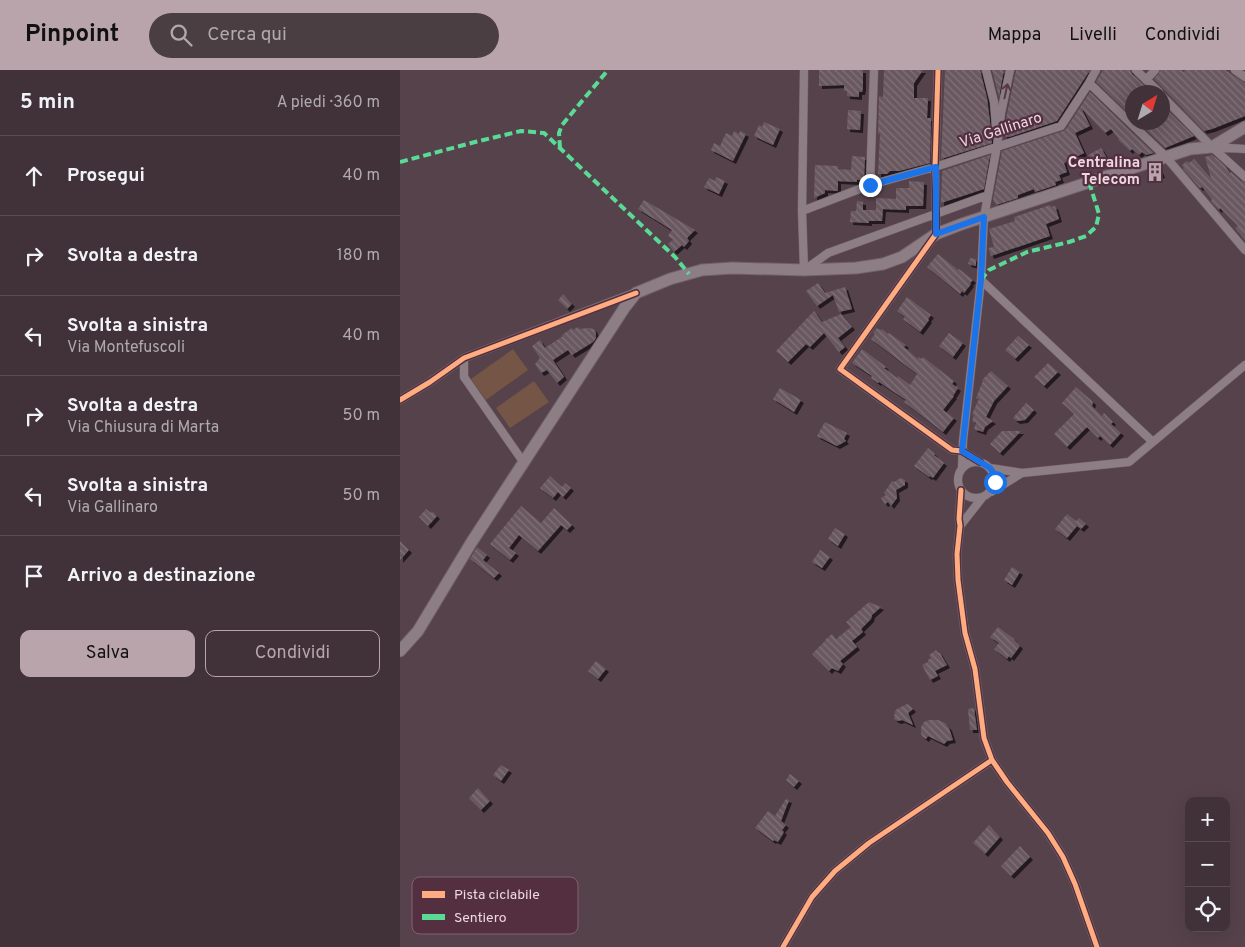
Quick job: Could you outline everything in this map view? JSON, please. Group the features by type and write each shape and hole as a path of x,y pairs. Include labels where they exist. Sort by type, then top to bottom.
{"main road":[{"path":"400,651 418,631 471,543 625,306 636,293 670,279 702,270 732,268 804,270 856,268 883,264 902,257 936,234 1163,154 1212,147 1245,127"}],"street":[{"path":"804,70 802,211 804,270"},
{"path":"870,185 874,70"},
{"path":"938,70 936,234 840,369 952,450 962,451 990,468 994,477 994,487 991,492"},
{"path":"986,70 994,102 997,146"},
{"path":"962,468 962,451 981,280 984,217 1010,70"},
{"name":"Via Gallinaro","path":"802,211 870,185 936,167 1060,126 1096,70"},
{"path":"1136,70 1151,85"},
{"path":"1146,80 1155,70"},
{"path":"1235,70 1245,77"},
{"path":"1089,83 1163,154 1245,250"},
{"path":"1170,104 1245,177"},
{"path":"1212,147 1245,149"},
{"path":"804,270 828,253 988,195"},
{"path":"981,280 1153,442"},
{"path":"400,400 464,358 636,293"},
{"path":"464,358 464,377 524,463"},
{"path":"990,468 1022,474 1129,462 1245,365"},
{"path":"980,462 973,462 962,468 959,473 958,484 961,490 970,498 982,498"},
{"path":"960,526 982,498 1022,474"},
{"path":"961,490 957,554 958,580 965,633 975,669 984,738 992,760 1048,833 1063,857 1097,947"},
{"path":"783,947 812,897 836,871 869,843 992,760"}],"shaded area":[{"path":"513,349 528,370 486,400 471,379"},
{"path":"534,381 549,402 510,428 496,408"}],"building":[{"path":"819,70 863,70 862,92 859,92 859,97 847,96 847,91 844,91 844,85 819,86"},
{"path":"884,70 923,70 914,83 914,98 928,98 927,118 931,118 930,163 899,171 890,171 887,174 878,174 879,96 883,97"},
{"path":"945,70 980,70 987,98 992,143 941,159"},
{"path":"992,70 1004,70 999,97"},
{"path":"1016,70 1090,70 1057,121 1009,137 1004,136"},
{"path":"1103,70 1130,70 1144,85 1125,85 1125,110 1096,82"},
{"path":"1160,70 1181,70 1183,72 1186,70 1225,70 1245,83 1245,116 1204,131 1170,96 1170,85 1160,85 1154,79"},
{"path":"1090,92 1125,125 1125,130 1130,130 1154,153 1146,155 1142,152 1139,155 1132,149 1130,151 1118,140 1111,129 1105,133 1081,108 1090,126 1075,133 1084,153 1064,163 1067,172 1059,175 1061,180 1055,182 1056,185 1035,192 1034,189 1018,195 1018,198 996,205 993,199 1002,151 1066,129"},
{"path":"848,110 861,111 860,130 847,129"},
{"path":"1170,113 1194,136 1165,148 1146,130 1170,130"},
{"path":"764,122 780,129 773,145 754,136 759,125 762,127"},
{"path":"734,131 739,134 740,131 746,134 733,161 711,150 714,143 720,146 726,133 732,136"},
{"path":"1101,148 1108,160 1094,166 1088,155"},
{"path":"990,155 984,189 941,203 942,171"},
{"path":"1212,155 1230,173 1245,182 1245,240 1235,228 1238,226 1220,208 1219,210 1213,204 1212,199 1202,187 1200,188 1183,169 1182,165 1194,159 1211,178 1205,157"},
{"path":"852,156 865,157 864,180 857,180 857,182 838,181 838,191 825,190 825,193 814,198 815,165 838,166 838,169 851,170"},
{"name":"Centralina Telecom","path":"1159,167 1162,175 1151,179 1148,171"},
{"path":"716,177 725,181 719,194 704,187 709,178 715,181"},
{"path":"909,181 924,182 923,206 906,206 906,210 883,209 882,221 869,221 869,223 850,222 851,211 856,211 857,201 863,202 863,210 876,210 876,198 896,199 896,188 909,188"},
{"path":"644,200 695,230 687,238 689,241 684,247 682,245 674,252 668,244 673,240 668,236 672,230 638,209"},
{"path":"1050,205 1051,207 1055,206 1059,219 1046,224 1050,236 991,256 988,248 994,247 989,229 1015,221 1014,217"},
{"path":"938,254 973,280 964,293 962,291 960,294 927,267"},
{"path":"970,258 976,259 976,266 968,264"},
{"path":"818,283 825,293 845,287 852,309 839,312 833,295 817,306 806,291"},
{"path":"563,294 572,304 567,309 558,300"},
{"path":"907,297 931,315 920,332 903,319 905,317 897,311"},
{"path":"814,311 822,322 841,314 852,327 838,338 845,347 839,352 824,333 810,347 806,344 788,362 776,351"},
{"path":"578,327 580,329 594,329 596,338 593,342 572,355 568,350 553,360 564,377 557,383 547,370 541,373 535,364 540,358 532,346 540,340 545,348 572,328 573,330"},
{"path":"877,328 889,333 906,345 904,347 918,359 923,357 954,381 952,384 958,388 943,410 954,418 943,432 904,402 906,400 878,383 871,378 872,376 852,363 862,349 897,378 898,376 910,385 917,374 871,339"},
{"path":"949,333 963,343 953,357 939,346"},
{"path":"1018,336 1029,345 1015,359 1005,350"},
{"path":"1048,363 1058,372 1044,386 1034,377"},
{"path":"991,371 1008,386 994,401 986,417 993,421 985,427 983,432 974,429 976,423 972,421 974,415 972,414 979,399 976,398 982,380"},
{"path":"1076,387 1093,402 1092,406 1102,416 1104,413 1113,422 1111,424 1121,433 1110,445 1100,436 1098,438 1087,427 1067,447 1054,434 1074,414 1062,403"},
{"path":"780,388 801,400 794,412 773,399"},
{"path":"1026,403 1034,410 1025,420 1017,421 1013,418"},
{"path":"825,422 847,433 844,439 846,441 837,446 817,436"},
{"path":"1002,431 1021,431 1000,453 990,444"},
{"path":"928,448 944,463 933,478 914,466"},
{"path":"550,476 562,487 565,483 571,488 563,497 558,492 553,498 540,488"},
{"path":"901,478 905,480 905,485 896,490 897,498 891,506 888,502 885,504 881,498 886,495 884,493 892,481 894,482"},
{"path":"521,506 541,523 554,508 572,525 567,530 561,525 538,551 519,535 509,548 516,553 510,560 490,544"},
{"path":"426,509 431,513 432,511 437,516 428,526 419,517"},
{"path":"1067,514 1076,521 1079,518 1086,524 1081,529 1077,526 1067,538 1055,529"},
{"path":"835,528 845,534 838,546 828,539"},
{"path":"400,541 409,550 400,560"},
{"path":"477,547 487,555 483,560 499,573 494,578 470,559"},
{"path":"820,550 830,557 822,568 812,562"},
{"path":"1012,567 1020,572 1012,585 1004,580"},
{"path":"869,602 881,607 861,629 863,632 852,641 857,647 840,661 843,664 838,671 832,668 829,671 812,654 832,634 836,639 851,627 846,622"},
{"path":"998,627 1020,646 1011,658 1009,656 1007,659 994,649 999,643 990,637"},
{"path":"936,650 947,665 935,671 938,676 930,680 922,665 928,662 931,658 929,655"},
{"path":"596,661 606,669 598,679 588,671"},
{"path":"907,704 913,709 908,713 913,725 894,719 895,711"},
{"path":"974,708 977,730 970,730 968,709"},
{"path":"938,720 945,723 953,740 947,741 944,744 928,736 926,739 922,736 921,727 924,722"},
{"path":"501,765 509,770 501,781 493,775"},
{"path":"790,774 799,781 794,787 786,780"},
{"path":"478,788 490,801 481,810 469,798"},
{"path":"786,799 789,800 781,821 786,825 782,830 784,832 778,842 773,841 755,828 768,811 775,816"},
{"path":"989,825 1000,837 985,854 973,843"},
{"path":"1020,846 1030,857 1011,876 1001,866"}],"marked path":[{"path":"560,148 559,133 562,125 608,70"},
{"path":"400,162 521,131 544,133 675,257 689,274"},
{"path":"981,280 989,270 1027,252 1086,236 1096,227 1099,214 1089,182"}],"cycle path":[{"path":"938,70 935,167 936,234 840,369 952,450 962,451 980,462"},
{"path":"400,400 464,358 636,293"},
{"path":"961,490 957,554 958,580 965,633 975,669 984,738 992,760 1048,833 1063,857 1075,884 1097,947"},
{"path":"783,947 812,897 835,871 869,843 992,760"}],"place":[{"name":"Centralina Telecom","path":"1155,172"}],"route":[{"path":"870,185 936,167 936,234 984,217 981,280 962,451 990,468 995,482"}]}
